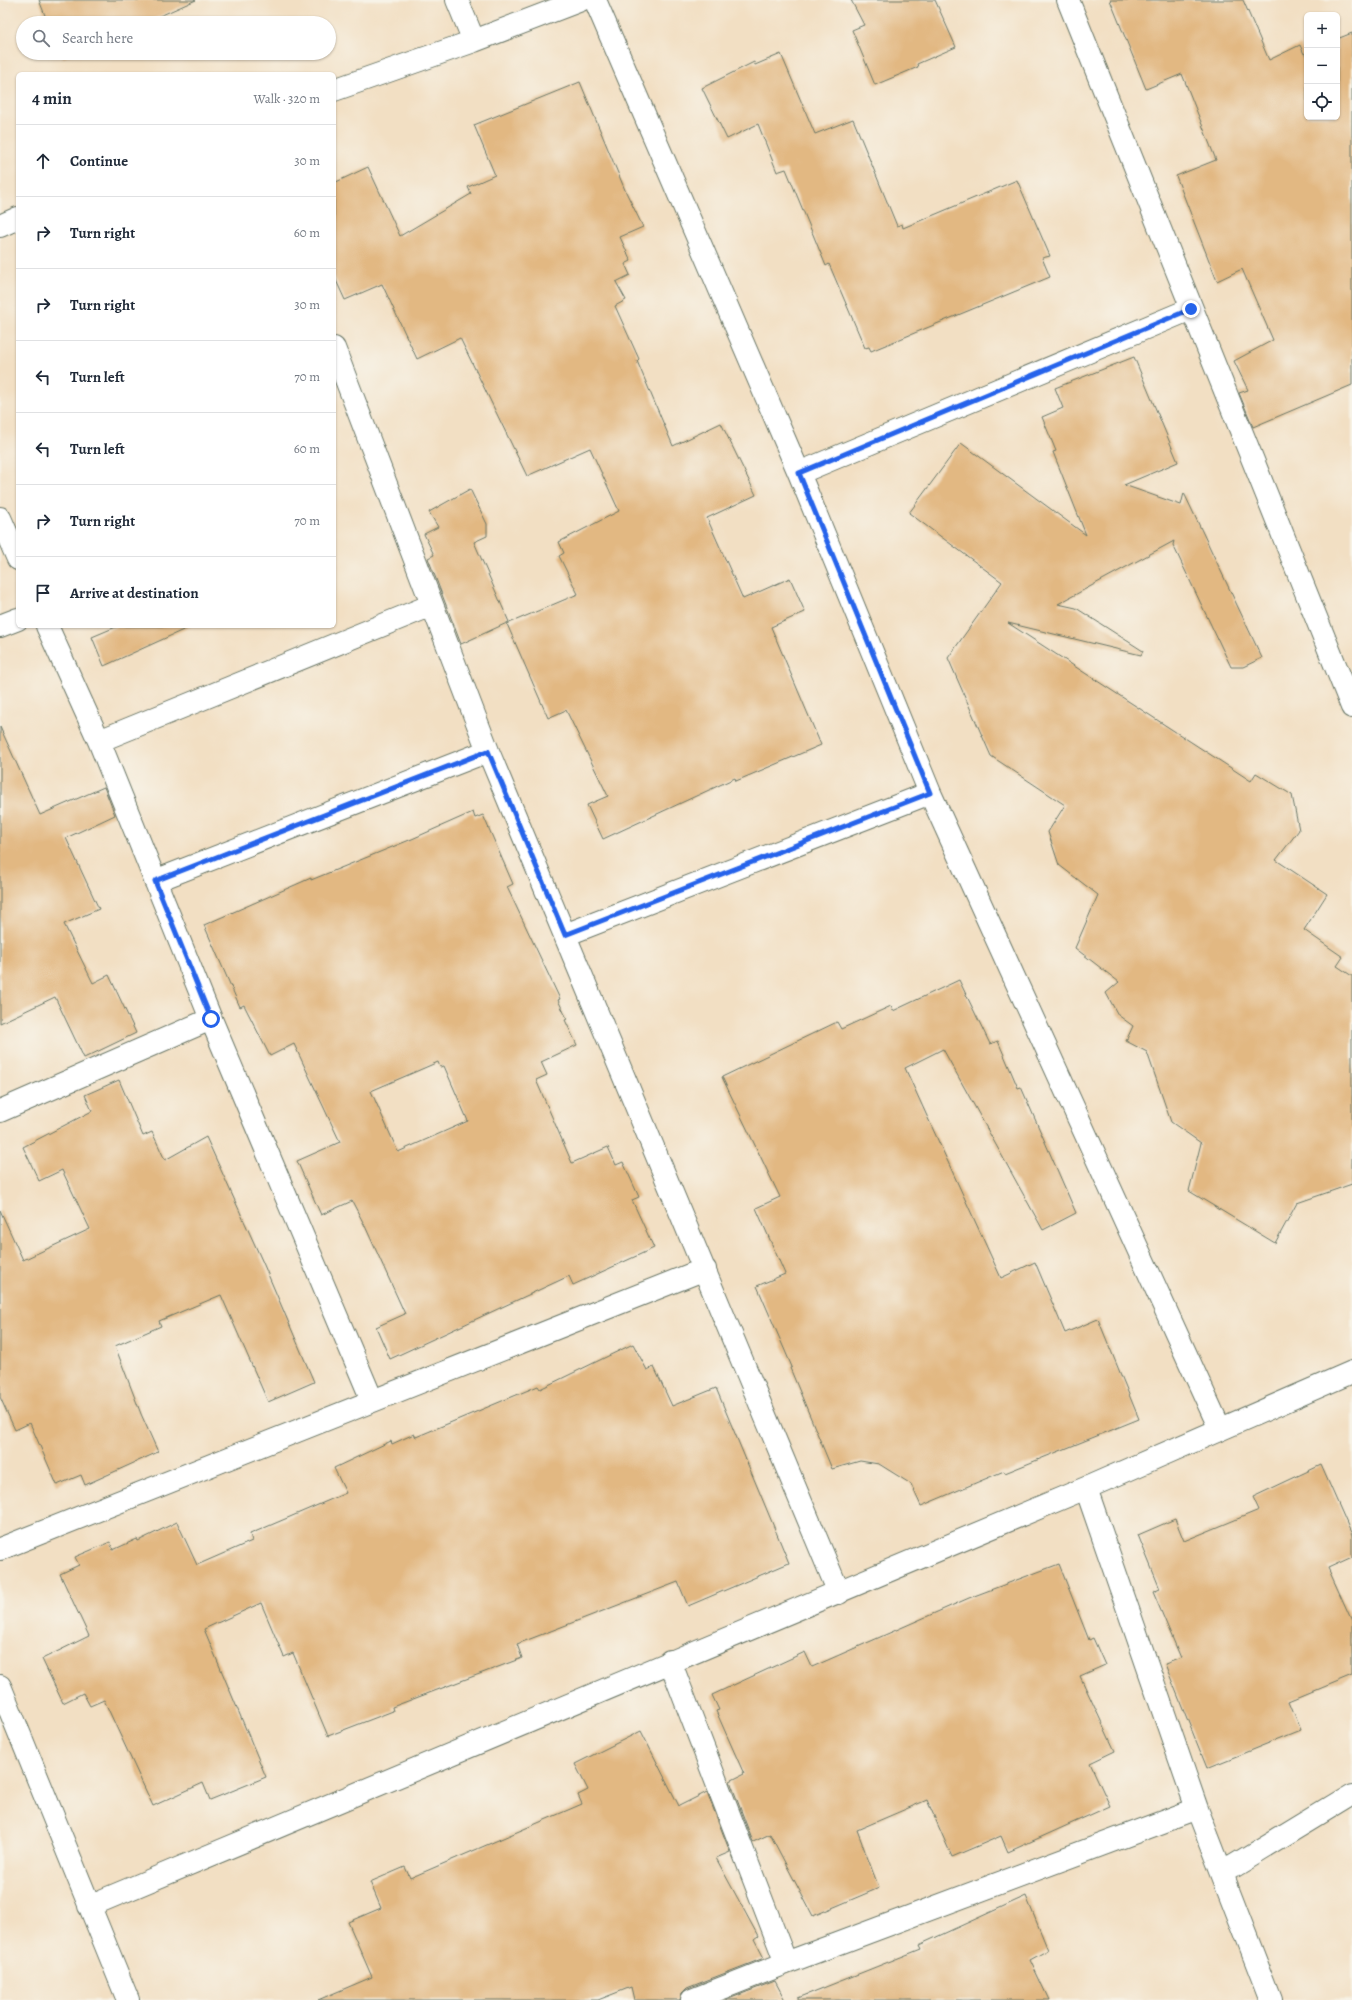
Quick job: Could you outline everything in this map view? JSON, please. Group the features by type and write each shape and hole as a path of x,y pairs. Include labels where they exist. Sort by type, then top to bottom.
{"street":[{"path":"457,0 474,41"},
{"path":"336,89 474,41 580,0"},
{"path":"595,0 799,473 930,793 1220,1429"},
{"path":"1068,0 1191,309 1344,666 1352,707"},
{"path":"0,226 16,219"},
{"path":"799,473 1191,309"},
{"path":"336,353 488,751 839,1592"},
{"path":"0,518 16,554"},
{"path":"99,741 432,605"},
{"path":"0,626 16,620"},
{"path":"49,628 99,741 211,1019 372,1400"},
{"path":"155,881 488,751"},
{"path":"565,935 930,793"},
{"path":"0,1111 211,1019"},
{"path":"0,1548 705,1269"},
{"path":"89,1906 670,1661 1086,1488 1352,1372"},
{"path":"1086,1488 1197,1809 1271,2000"},
{"path":"670,1661 786,1963"},
{"path":"0,1686 128,2000"},
{"path":"1222,1873 1352,1794"},
{"path":"692,2000 786,1963 1197,1809"}],"building":[{"path":"39,0 196,0 160,16 45,16"},
{"path":"851,0 935,0 956,47 917,64 918,67 875,85 852,30 864,25"},
{"path":"1110,0 1243,0 1269,60 1300,45 1304,54 1304,120 1340,120 1340,38 1352,33 1352,385 1253,427 1239,393 1248,390 1234,361 1273,340 1242,269 1217,281 1176,176 1216,160 1182,74 1146,89"},
{"path":"781,54 815,134 853,119 897,226 902,224 903,228 1017,180 1050,256 1042,258 1050,277 871,351 869,347 865,348 829,264 826,266 786,169 777,172 758,124 727,139 702,88 754,62 755,65"},
{"path":"580,82 625,190 643,227 620,237 631,261 625,264 630,275 616,282 626,300 615,306 639,359 637,361 673,446 721,423 756,495 707,518 743,599 790,578 805,612 771,627 821,745 736,781 735,778 603,839 587,805 608,796 566,710 548,718 507,624 578,594 559,556 564,553 559,542 619,511 590,448 527,476 460,338 417,359 382,284 345,300 336,280 336,182 368,167 400,236 471,194 468,187 495,175 474,125"},
{"path":"1134,357 1178,462 1124,485 1181,505 1184,493 1262,658 1243,667 1231,667 1173,545 1174,541 1058,604 1076,608 1143,651 1141,655 1008,623 1251,781 1256,773 1292,795 1299,830 1276,860 1327,894 1304,930 1343,957 1337,966 1352,976 1352,1184 1297,1203 1275,1243 1189,1191 1201,1143 1171,1122 1147,1052 1126,1041 1133,1026 1118,1015 1106,993 1119,982 1075,948 1098,895 1059,865 1048,832 1065,805 991,756 948,658 1002,582 909,513 961,443 1086,535 1053,452 1056,451 1042,417 1063,408 1055,388"},
{"path":"470,489 487,524 487,536 474,542 509,622 461,644 428,558 434,555 424,534 438,527 429,512"},
{"path":"113,628 188,628 104,666 92,637"},
{"path":"0,727 40,815 104,787 115,815 66,838 99,909 64,924 93,983 109,975 136,1033 84,1058 55,997 0,1023"},
{"path":"473,812 475,818 483,815 513,884 507,887 560,999 558,1000 567,1019 565,1020 577,1045 541,1062 547,1075 536,1080 572,1163 608,1147 616,1165 623,1162 639,1197 632,1200 654,1248 573,1285 569,1276 390,1359 376,1327 405,1314 365,1226 352,1201 321,1215 297,1161 340,1142 294,1044 270,1056 244,1005 240,1007 204,925 311,878 311,880 412,839","holes":["438,1062 440,1067 444,1066 468,1121 398,1152 371,1091"]},
{"path":"959,980 990,1044 998,1041 1018,1088 1021,1087 1076,1213 1043,1230 943,1049 905,1068 1001,1278 1035,1262 1065,1333 1098,1319 1139,1419 1005,1473 1004,1471 921,1506 911,1484 879,1464 860,1461 832,1469 790,1368 792,1367 757,1286 785,1274 756,1208 780,1197 722,1077 837,1022 841,1029 891,1006 893,1011"},
{"path":"119,1080 143,1136 152,1132 165,1160 206,1137 264,1265 314,1382 268,1402 221,1295 159,1321 161,1326 115,1346 141,1414 158,1452 85,1485 81,1475 57,1485 30,1423 15,1430 0,1397 0,1210 23,1260 90,1229 62,1170 39,1181 23,1147 92,1111 85,1095"},
{"path":"633,1344 647,1370 654,1367 672,1406 716,1388 789,1563 688,1606 678,1582 517,1644 522,1658 392,1707 393,1711 328,1736 293,1653 284,1657 261,1603 204,1629 266,1777 210,1800 203,1783 153,1806 104,1700 90,1706 83,1693 63,1703 42,1659 89,1636 60,1574 79,1565 75,1557 110,1542 113,1550 137,1539 138,1541 177,1522 197,1565 252,1541 250,1534 346,1493 334,1468 391,1441 392,1444 414,1434 416,1437 538,1386 540,1389"},
{"path":"1321,1465 1352,1535 1352,1557 1328,1568 1352,1621 1352,1675 1289,1701 1301,1730 1207,1768 1165,1664 1181,1658 1153,1592 1160,1589 1138,1535 1175,1519 1184,1541 1259,1510 1253,1497"},
{"path":"1059,1564 1089,1640 1093,1638 1105,1665 1080,1676 1115,1751 1090,1763 1110,1806 1008,1852 1001,1836 952,1857 927,1800 857,1830 879,1888 813,1916 770,1834 753,1842 730,1781 744,1774 716,1711 719,1710 712,1695 805,1652 812,1667 969,1598"},
{"path":"641,1731 679,1806 707,1792 730,1852 716,1858 758,1936 754,1939 764,1958 687,1988 682,1993 680,2000 634,2000 631,1987 598,2000 318,2000 372,1977 348,1922 381,1908 370,1882 405,1867 410,1878 582,1804 578,1795 588,1790 575,1764"},
{"path":"1026,1896 1048,1950 1030,1960 1049,2000 798,2000 798,1998 921,1949 919,1945"},
{"path":"775,1981 785,2000 726,2000"}],"route":[{"path":"211,1019 155,881 488,751 565,935 930,793 799,473 1191,309"}]}
